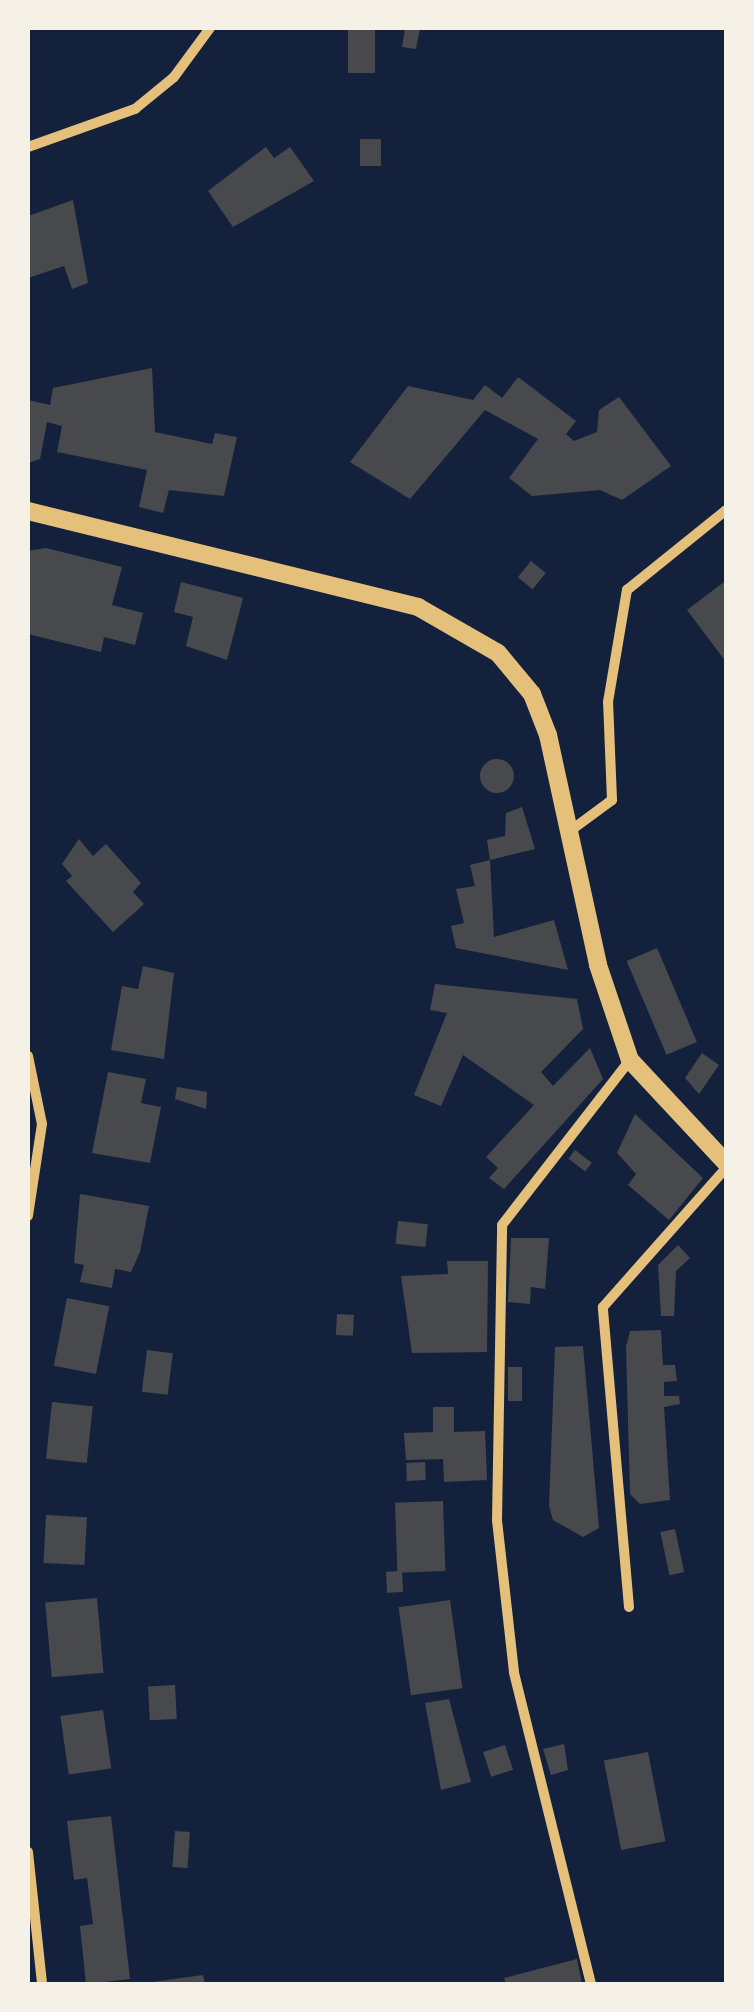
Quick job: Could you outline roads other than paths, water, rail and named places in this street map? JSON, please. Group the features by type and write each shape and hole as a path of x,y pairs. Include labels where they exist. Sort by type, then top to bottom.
{"street":[{"path":"28,147 135,108 174,77 210,28"},
{"path":"570,831 612,800 610,686 627,590 726,510"},
{"path":"28,511 418,608 463,628 532,694 570,831 598,965 630,1060 726,1166 603,1307 629,1607"},
{"path":"28,1056 42,1124 28,1216"},
{"path":"591,1984 514,1672 497,1520 502,1226 630,1060"},
{"path":"28,1852 42,1984"}]}
